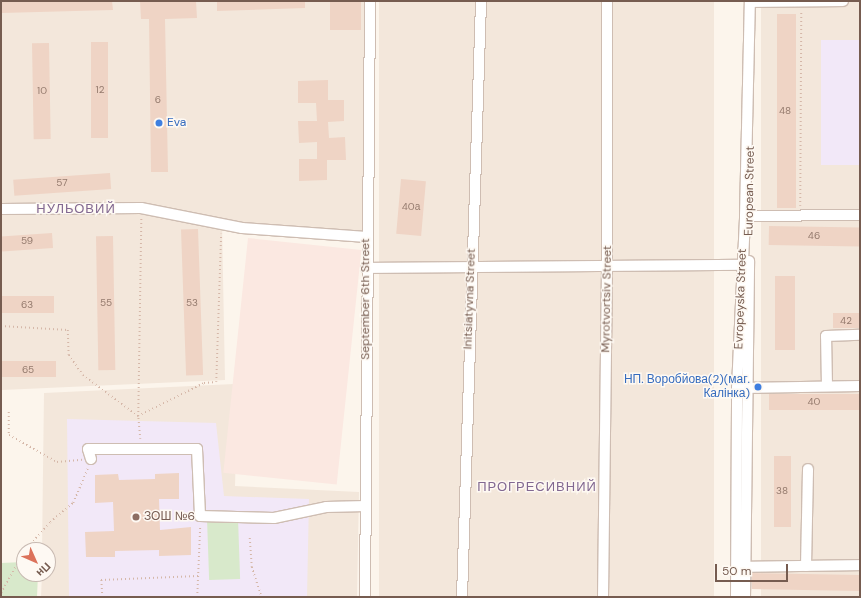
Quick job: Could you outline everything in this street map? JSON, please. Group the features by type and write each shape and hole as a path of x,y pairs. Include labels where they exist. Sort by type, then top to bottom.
{"street":[{"name":"September 6th Street","path":"365,597 366,268 370,1"},
{"name":"Initsiatyvna Street","path":"462,597 471,267 481,1"},
{"name":"Myrotvortsiv Street","path":"603,597 607,266 607,1"},
{"path":"751,1 843,1"},
{"name":"Evropeyska Street","path":"736,597 737,388 745,216 751,1"},
{"name":"European Street","path":"745,597 751,1"},
{"path":"1,209 141,208 242,228 367,237"},
{"path":"745,216 860,215"},
{"path":"366,268 742,265"},
{"path":"827,386 826,336 860,335"},
{"path":"737,388 860,386"},
{"path":"91,459 88,449 197,449 200,516 274,518 326,507 366,506"},
{"path":"806,566 808,469"},
{"path":"737,567 860,565"}],"path":[{"path":"800,215 801,2"},
{"path":"141,208 138,416 141,449"},
{"path":"138,416 204,383 216,382 222,224"},
{"path":"1,326 68,330 69,355 83,375 138,416"},
{"path":"9,412 9,435 57,462 91,459 74,503 50,522 32,542"},
{"path":"197,597 200,516"},
{"path":"250,538 252,567 262,597"},
{"path":"1,593 16,566"},
{"path":"102,597 101,580 198,576"}],"shaded area":[{"path":"1,1 366,1 362,231 222,224 225,380 2,390 1,417"},
{"path":"379,1 714,1 714,597 379,597"},
{"path":"761,1 860,1 860,597 761,597"},
{"path":"821,40 860,40 860,165 821,165"},
{"path":"248,238 361,250 337,485 223,473"},
{"path":"234,384 237,413 235,486 359,492 357,597 41,597 42,582 56,582 56,542 42,542 44,393"},
{"path":"67,419 216,423 224,496 309,499 307,597 69,597"}],"green space":[{"path":"238,518 240,579 209,580 207,519"},
{"path":"16,562 16,582 38,582 37,597 1,597 1,563"}],"building":[{"path":"1,1 112,1 113,10 1,13"},
{"path":"140,1 196,1 197,18 165,19 168,172 151,172 149,19 141,19"},
{"path":"217,1 305,1 305,8 217,11"},
{"path":"330,1 361,1 361,30 330,30"},
{"path":"777,14 796,14 796,208 777,208"},
{"path":"91,42 108,42 108,138 91,138"},
{"path":"32,43 49,43 51,139 34,139"},
{"path":"328,80 328,100 344,100 344,121 328,122 329,138 345,137 346,160 327,160 327,180 299,181 299,159 317,159 317,142 299,143 298,121 317,121 316,103 298,103 298,81"},
{"path":"110,173 111,189 14,196 13,180"},
{"path":"401,179 426,181 421,236 396,234"},
{"path":"769,226 860,228 860,247 769,245"},
{"path":"198,229 203,375 186,376 181,230"},
{"path":"52,233 53,248 2,252 1,237"},
{"path":"96,236 113,236 115,370 98,370"},
{"path":"775,276 795,276 795,350 775,350"},
{"path":"1,296 54,296 54,313 1,313"},
{"path":"833,313 860,313 860,328 833,328"},
{"path":"1,361 56,361 56,377 1,377"},
{"path":"769,394 860,394 860,410 769,410"},
{"path":"774,456 791,456 791,527 774,527"},
{"path":"179,473 179,499 159,499 160,530 191,527 191,555 159,556 159,550 115,551 115,557 86,557 85,532 114,531 113,502 95,503 95,475 118,474 119,480 155,479 155,474"},
{"path":"752,573 860,575 860,591 752,589"}],"place":[{"name":"Eva","path":"159,123"},
{"name":"НП. Воробйова(2)(маг. Калінка)","path":"758,387"},
{"name":"ЗОШ №6","path":"136,517"}],"district":[{"name":"НУЛЬОВИЙ","path":"76,209"},
{"name":"ПРОГРЕСИВНИЙ","path":"537,487"}]}
